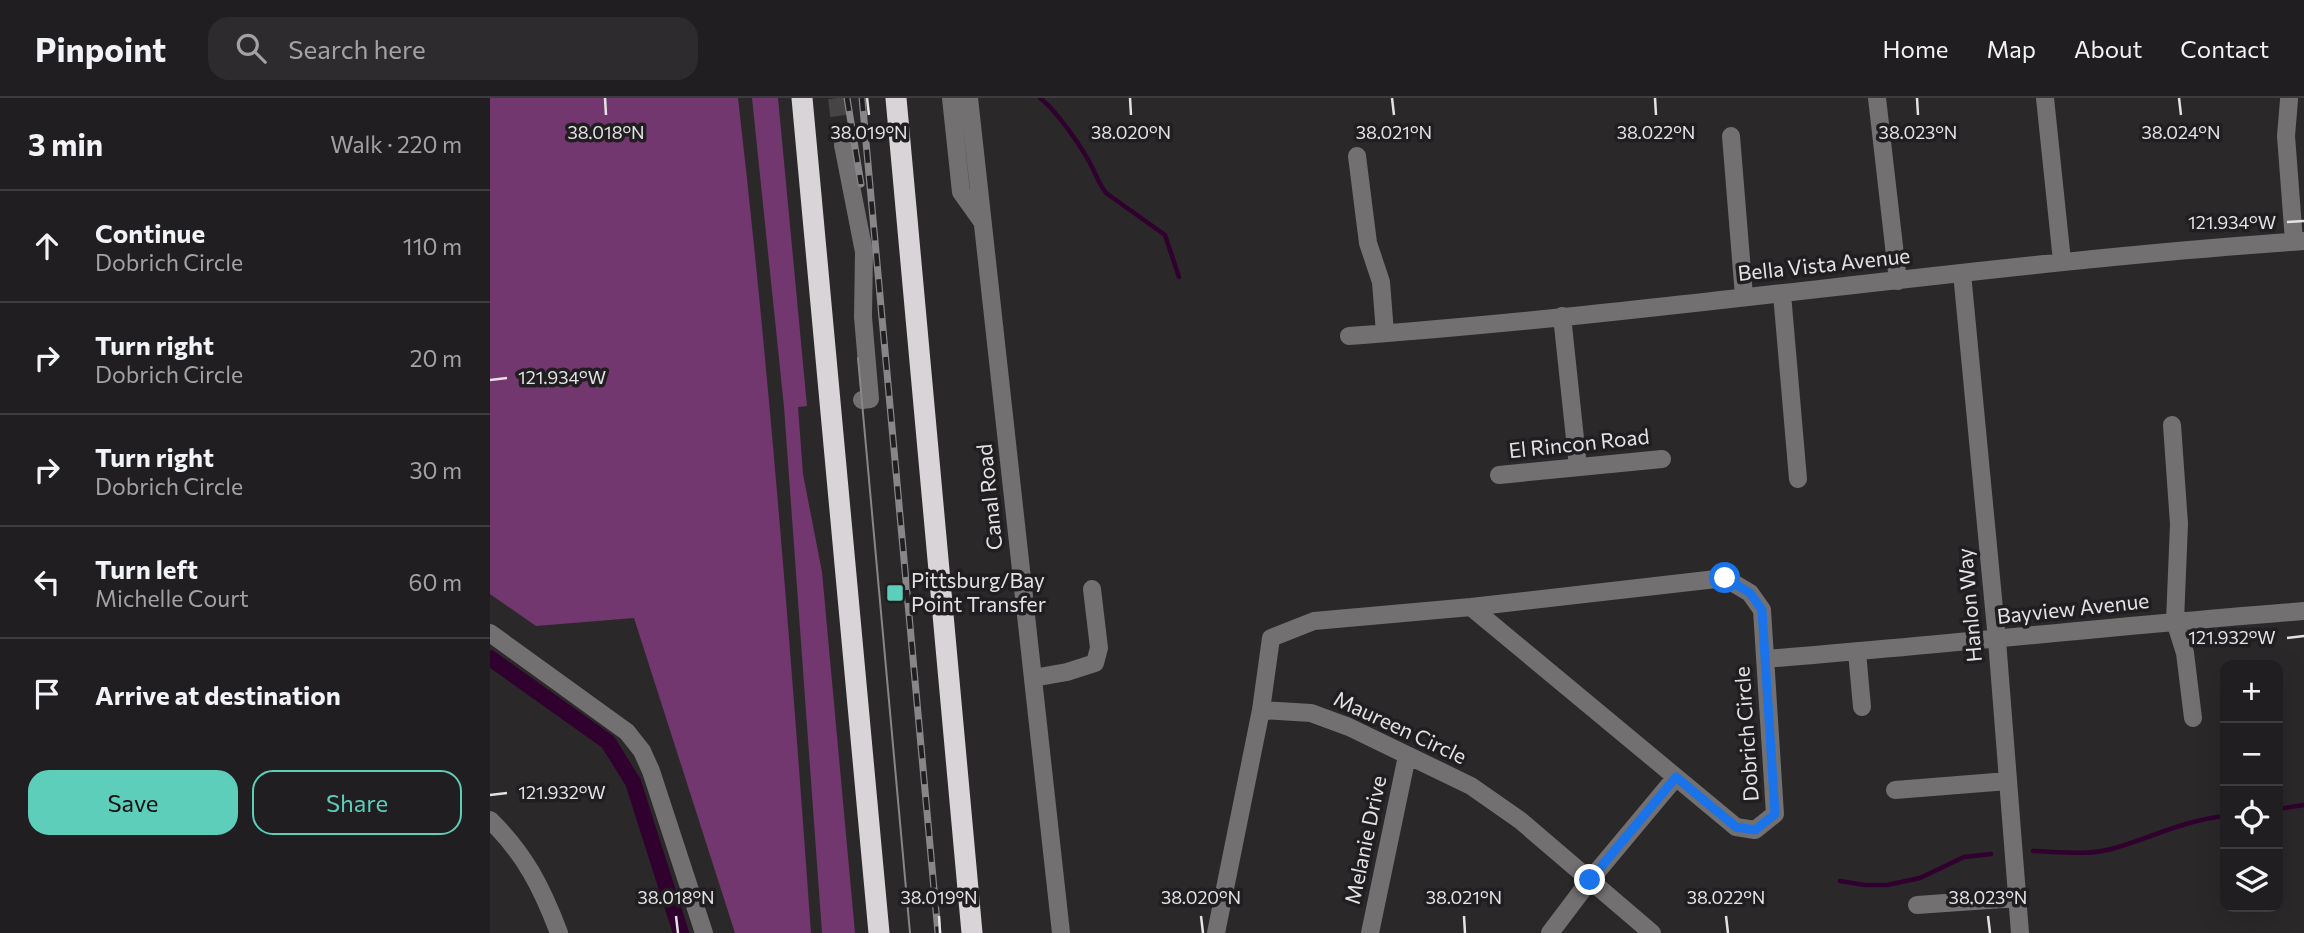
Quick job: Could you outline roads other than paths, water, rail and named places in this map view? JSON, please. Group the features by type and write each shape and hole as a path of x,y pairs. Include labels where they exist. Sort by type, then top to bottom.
{"highway":[{"path":"802,98 879,933"},
{"path":"897,98 972,933"}],"street":[{"path":"951,98 961,192 982,222"},
{"name":"Canal Road","path":"969,98 1061,933"},
{"path":"1877,98 1898,281"},
{"path":"2045,98 2062,261"},
{"path":"2289,100 2286,136 2299,241"},
{"path":"1731,136 1744,296"},
{"path":"843,145 865,264 863,317 870,399 862,400"},
{"path":"1357,156 1367,243 1381,282 1385,333"},
{"name":"Bella Vista Avenue","path":"1349,336 1782,294 2062,261 2299,241"},
{"name":"Hanlon Way","path":"1962,273 1997,640 2020,933"},
{"path":"1782,294 1798,479"},
{"path":"1562,316 1578,467"},
{"path":"2172,425 2179,524 2175,621 2185,653 2193,718"},
{"name":"El Rincon Road","path":"1499,475 1662,459"},
{"name":"Dobrich Circle","path":"1261,710 1271,638 1314,621 1471,607 1725,578 1750,593 1762,610 1775,814 1755,830 1736,827 1471,607"},
{"path":"1033,678 1067,672 1095,663 1099,649 1092,589"},
{"name":"Bayview Avenue","path":"1765,659 2304,611"},
{"path":"490,633 626,732 642,751 652,771 704,933"},
{"path":"1852,652 1862,707"},
{"path":"1216,933 1261,710"},
{"name":"Maureen Circle","path":"1261,710 1311,713 1349,727 1471,786 1521,821 1652,933"},
{"name":"Melanie Drive","path":"1370,933 1406,756"},
{"path":"1550,933 1590,880 1676,777"},
{"path":"1895,790 2008,781"},
{"path":"490,820 513,842 545,897 559,933"},
{"path":"1917,905 2017,898"}],"waterway":[{"path":"1040,98 1077,142 1106,193 1165,235 1179,277"},
{"path":"490,658 608,742 633,782 681,933"},
{"path":"2283,808 2304,805"},
{"path":"2033,851 2095,852 2220,817"},
{"path":"1840,881 1887,885 1920,878 1964,857 1991,854"}],"tunnel":[{"path":"837,98 843,145"}],"tram line":[{"path":"858,358 910,933"}],"railway":[{"path":"847,98 861,184"},
{"path":"862,98 938,933"}],"place":[{"name":"Pittsburg/Bay Point Transfer","path":"895,593"}]}
